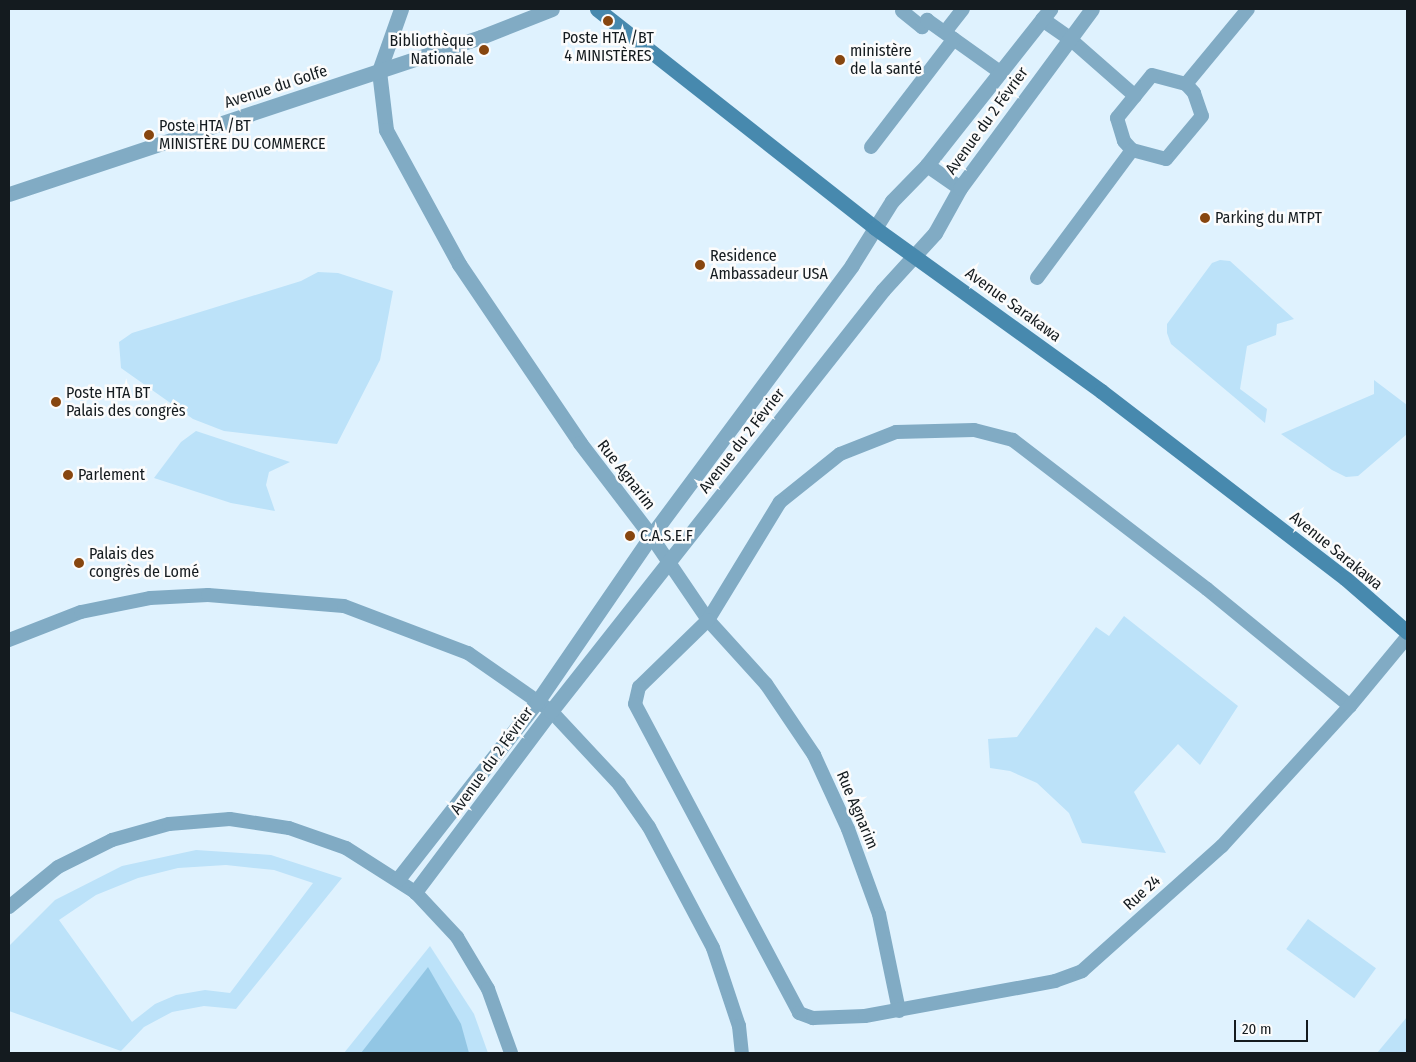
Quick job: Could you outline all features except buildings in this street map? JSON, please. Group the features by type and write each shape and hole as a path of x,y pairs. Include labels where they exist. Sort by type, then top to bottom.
{"street":[{"name":"Rue Agnarim","path":"401,9 379,71 386,130 459,264 580,443 651,536"},
{"name":"Avenue du Golfe","path":"9,194 379,71 552,9"},
{"name":"Avenue Sarakawa","path":"597,9 875,228 1101,391 1345,578 1407,632"},
{"name":"Avenue du 2 Février","path":"415,892 550,711 913,256 935,233 960,188 1092,9"},
{"name":"Avenue du 2 Février","path":"398,879 537,702 651,536 847,272 892,201 927,165 1046,14"},
{"path":"1046,14 1070,38"},
{"path":"927,165 960,188"}],"lane":[{"path":"871,147 950,36 962,9"},
{"path":"1186,84 1248,9"},
{"path":"902,11 922,27 928,20 1000,72"},
{"path":"1070,38 1135,96"},
{"path":"1152,75 1186,84 1194,93 1202,116 1166,159 1132,150 1124,141 1117,118 1152,75"},
{"path":"1036,278 1132,150"},
{"path":"708,620 780,502 840,454 896,432 974,430 1013,440 1208,589 1350,706"},
{"name":"Rue Agnarim","path":"651,536 708,620 766,684 814,755 848,830 880,914 899,1010"},
{"path":"9,640 81,612 150,598 208,595 344,606 468,653 550,711 618,784 680,878 713,948 739,1026 742,1053"},
{"name":"Rue 24","path":"708,620 638,687 635,704 799,1013 813,1018 899,1010 1055,981 1082,971 1222,846 1350,706 1407,637"},
{"path":"9,907 58,867 112,840 170,824 204,821 230,820 289,828 346,848 398,879 415,892 456,937 488,989 511,1053"}],"shaded area":[{"path":"1220,260 1230,261 1294,319 1277,324 1276,335 1247,346 1240,389 1267,409 1265,423 1171,344 1167,333 1167,324 1212,263"},
{"path":"318,272 338,273 393,291 380,360 337,444 224,431 193,419 121,368 119,342 132,333 301,281"},
{"path":"1374,380 1407,405 1407,434 1358,476 1346,477 1332,470 1281,434 1374,394"},
{"path":"196,431 290,462 269,472 266,485 275,511 231,503 154,478 181,442"},
{"path":"1124,616 1238,706 1200,765 1178,744 1134,792 1166,853 1082,843 1069,813 1037,783 1010,771 990,768 988,739 1017,737 1096,627 1109,636"},
{"path":"196,850 271,855 342,878 236,1009 204,1006 172,1012 144,1027 121,1051 9,1011 9,946 55,900 122,866","holes":["226,865 274,870 313,883 230,993 205,990 176,995 155,1004 132,1022 59,920 96,895 138,878 178,868"]},
{"path":"1308,919 1376,968 1354,998 1286,949"},
{"path":"430,946 474,1014 488,1053 344,1053"},
{"path":"428,967 461,1024 469,1053 361,1053"},
{"path":"1407,1017 1407,1053 1377,1053"}],"place":[{"name":"Poste HTA /BT 4 MINISTÈRES","path":"608,21"},
{"name":"Bibliothèque Nationale","path":"484,50"},
{"name":"ministère de la santé","path":"840,60"},
{"name":"Poste HTA /BT MINISTÈRE DU COMMERCE","path":"149,135"},
{"name":"Parking du MTPT","path":"1205,218"},
{"name":"Residence Ambassadeur USA","path":"700,265"},
{"name":"Poste HTA BT Palais des congrès","path":"56,402"},
{"name":"Parlement","path":"68,475"},
{"name":"C.A.S.E.F","path":"630,536"},
{"name":"Palais des congrès de Lomé","path":"79,563"}]}
